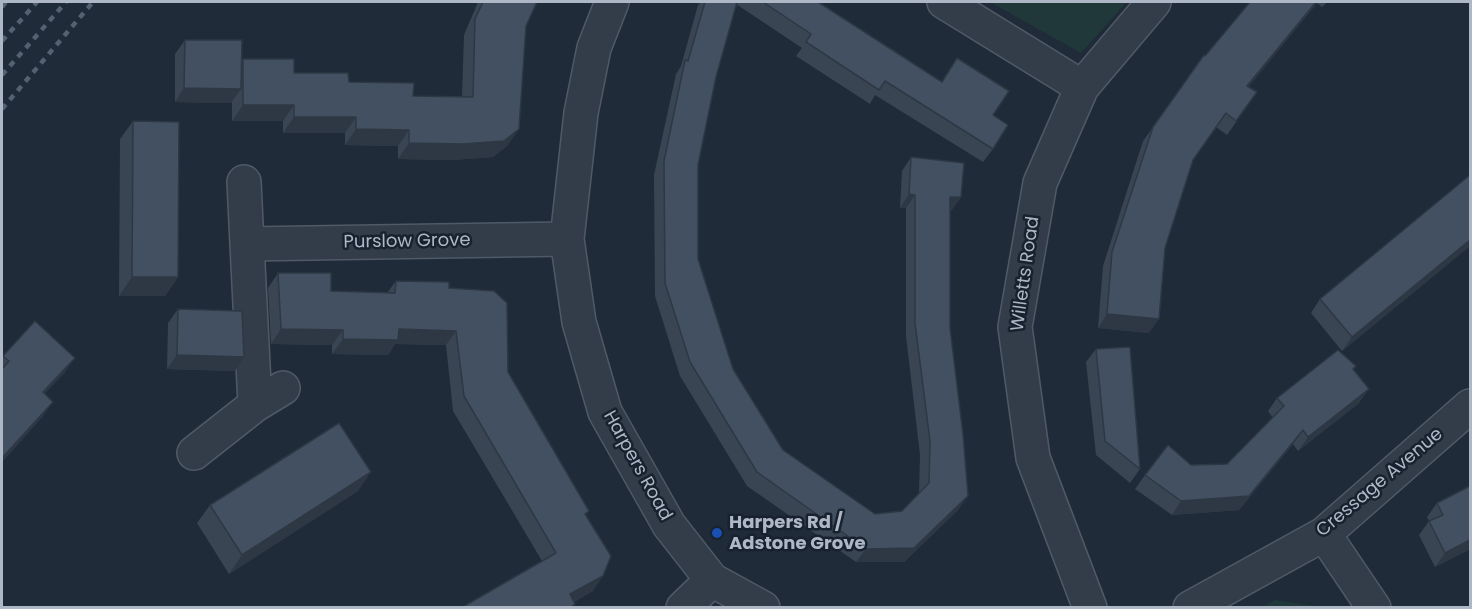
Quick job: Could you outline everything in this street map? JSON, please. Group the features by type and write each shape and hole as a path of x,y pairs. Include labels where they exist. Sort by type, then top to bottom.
{"street":[{"name":"Harpers Road","path":"612,2 594,48 581,113 567,239 579,322 605,412 669,525 712,580 763,608"},
{"path":"944,2 1082,87"},
{"name":"Willetts Road","path":"1090,608 1033,458 1015,327 1040,183 1082,87 1154,2"},
{"path":"244,182 255,405"},
{"name":"Purslow Grove","path":"247,244 567,239"},
{"path":"194,453 255,405 283,388"},
{"name":"Cressage Avenue","path":"1190,608 1324,534 1470,406"},
{"path":"1324,534 1374,608"},
{"path":"683,608 712,580"}],"green space":[{"path":"990,2 1127,2 1081,53"},
{"path":"1275,600 1322,607 1261,607"}],"building":[{"path":"483,2 537,2 526,26 519,129 504,141 463,144 409,143 409,130 356,129 356,117 294,117 294,105 243,105 243,59 294,59 294,73 348,73 349,82 414,83 413,96 473,97 475,19"},
{"path":"705,2 737,2 716,77 698,165 698,259 733,369 783,450 875,514 902,511 929,483 930,441 915,323 915,195 909,194 911,157 964,163 961,197 950,197 950,328 968,496 914,548 866,549 757,472 690,362 665,283 664,161 685,60 688,61"},
{"path":"763,2 818,2 942,82 957,58 1009,91 993,115 1008,125 993,149 885,81 879,90 806,42 811,34"},
{"path":"1250,2 1316,2 1247,86 1257,92 1236,121 1226,113 1193,160 1165,248 1159,319 1107,314 1112,252 1153,127 1204,55"},
{"path":"185,40 242,40 241,89 184,88"},
{"path":"133,121 179,122 178,277 132,277"},
{"path":"1470,175 1470,240 1352,337 1320,299"},
{"path":"278,273 331,273 331,291 395,293 396,281 449,282 449,288 494,291 507,303 508,372 589,511 585,514 611,556 603,576 570,594 575,604 570,608 461,608 556,553 464,396 456,331 399,329 398,340 343,339 343,330 281,329"},
{"path":"178,309 242,311 244,357 177,355"},
{"path":"35,321 75,358 43,392 53,402 2,458 2,369 9,361 3,356"},
{"path":"1130,347 1140,469 1105,441 1096,349"},
{"path":"1338,350 1356,366 1353,369 1369,389 1308,437 1303,430 1249,496 1181,501 1145,475 1168,445 1191,465 1227,464 1284,406 1277,398"},
{"path":"339,423 371,472 242,555 210,505"},
{"path":"1470,486 1470,540 1445,553 1429,521 1443,515 1437,503"}],"railway":[{"path":"2,7 6,2"},
{"path":"2,41 37,2"},
{"path":"2,75 66,2"},
{"path":"2,109 93,2"}],"place":[{"name":"Harpers Rd / Adstone Grove","path":"717,533"}]}
